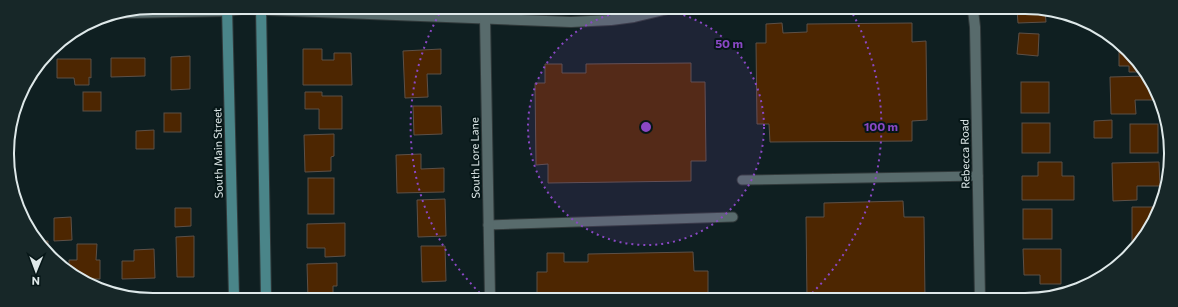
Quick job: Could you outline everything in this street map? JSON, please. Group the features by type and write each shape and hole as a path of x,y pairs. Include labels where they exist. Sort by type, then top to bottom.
{"street":[{"name":"South Main Street","path":"227,14 234,293"},
{"path":"261,14 266,293"},
{"path":"432,14 571,22 611,20 647,14"},
{"name":"Rebecca Road","path":"973,14 975,27 980,293"},
{"name":"South Lore Lane","path":"485,18 490,293"}],"lane":[{"path":"742,180 978,176"},
{"path":"488,225 733,217"}],"building":[{"path":"1017,14 1045,16 1046,22 1018,23"},
{"path":"782,23 783,33 807,32 807,24 912,23 912,42 926,41 927,120 912,121 912,141 770,142 769,124 757,124 756,43 766,43 766,24"},
{"path":"1019,33 1039,34 1038,56 1017,54"},
{"path":"303,49 322,49 322,60 334,60 334,53 351,53 352,85 303,85"},
{"path":"441,49 441,74 427,74 428,97 405,98 403,51"},
{"path":"1119,52 1137,72 1129,72 1129,66 1119,66"},
{"path":"190,56 190,89 171,90 171,57"},
{"path":"111,58 145,58 145,76 111,77"},
{"path":"57,59 91,59 91,78 89,77 89,85 75,85 74,78 57,78"},
{"path":"691,63 691,82 705,82 706,161 691,161 691,181 548,183 548,164 536,165 535,83 545,83 545,64 562,64 562,73 586,73 586,64"},
{"path":"1140,76 1153,100 1135,100 1136,114 1111,114 1110,77"},
{"path":"1021,82 1049,82 1049,113 1021,113"},
{"path":"83,92 101,92 101,111 83,111"},
{"path":"305,92 322,92 322,96 342,96 342,129 319,129 319,109 305,109"},
{"path":"413,106 441,106 442,134 414,135"},
{"path":"164,113 181,113 181,132 164,132"},
{"path":"1112,120 1112,138 1094,138 1094,121"},
{"path":"1022,123 1050,123 1050,153 1022,153"},
{"path":"1130,124 1158,124 1158,153 1130,153"},
{"path":"154,130 154,149 136,149 136,131"},
{"path":"334,134 334,156 331,157 331,171 305,172 304,135"},
{"path":"421,154 421,169 444,168 444,192 397,193 396,155"},
{"path":"1038,162 1062,162 1062,176 1074,176 1074,200 1022,200 1022,176 1038,176"},
{"path":"1159,162 1160,186 1137,186 1137,200 1113,201 1112,163"},
{"path":"308,178 334,178 334,214 308,214"},
{"path":"445,199 446,236 418,237 417,200"},
{"path":"903,201 904,217 924,217 925,293 807,293 806,217 824,217 824,203"},
{"path":"1132,207 1153,207 1150,215 1132,241"},
{"path":"175,208 191,208 191,226 175,227"},
{"path":"1023,209 1052,209 1052,239 1023,239"},
{"path":"71,217 72,240 54,241 54,218"},
{"path":"345,223 345,256 325,257 325,248 307,248 307,224"},
{"path":"194,236 194,277 177,277 176,237"},
{"path":"77,244 97,244 96,260 100,260 100,279 94,279 69,264 69,260 77,260"},
{"path":"421,246 445,246 446,281 422,282"},
{"path":"154,249 155,278 122,279 122,261 134,261 134,250"},
{"path":"1023,249 1061,249 1061,284 1040,284 1040,275 1024,275"},
{"path":"693,252 694,271 708,271 708,293 537,293 537,272 547,272 547,253 564,253 564,262 588,262 588,254"},
{"path":"337,263 337,286 333,286 333,293 308,293 307,264"}]}
